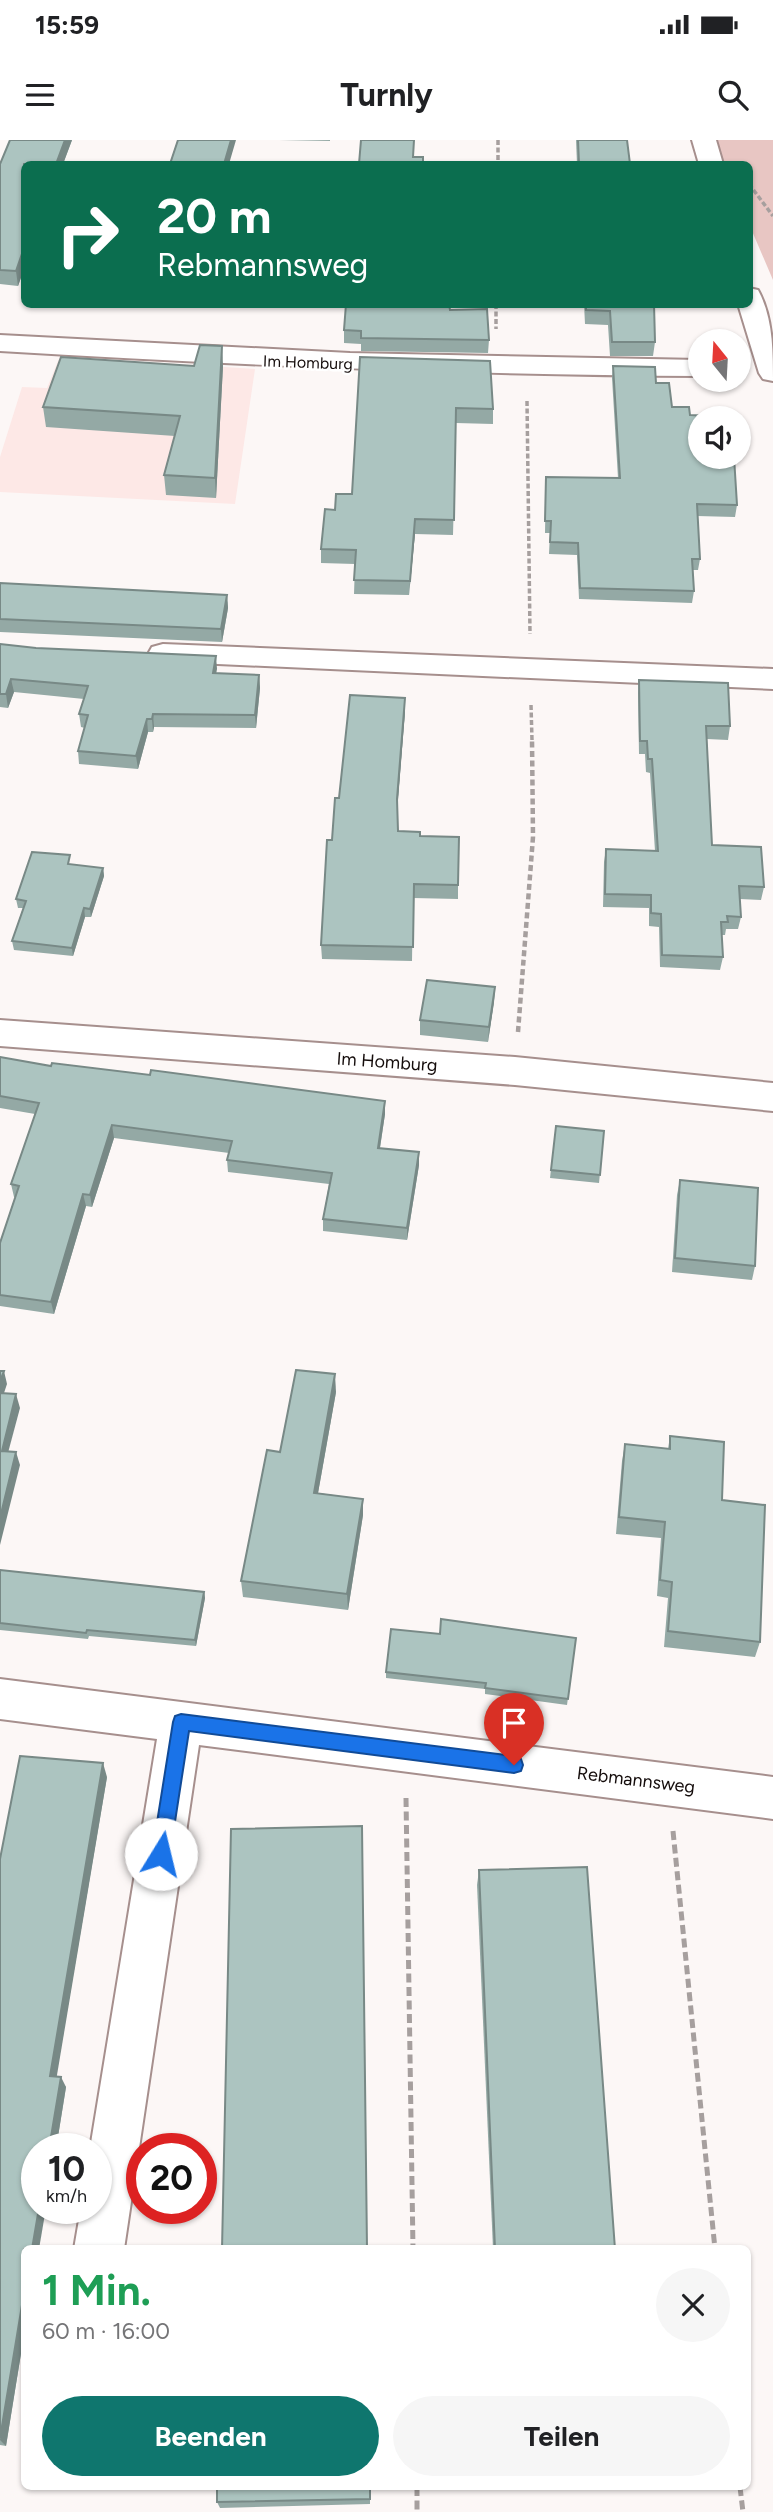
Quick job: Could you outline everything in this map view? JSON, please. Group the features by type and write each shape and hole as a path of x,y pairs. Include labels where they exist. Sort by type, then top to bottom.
{"street":[{"path":"704,140 710,161"},
{"path":"751,308 764,370"},
{"name":"Im Homburg","path":"0,344 258,360 527,368 688,368"},
{"path":"133,653 773,679"},
{"name":"Im Homburg","path":"0,1033 515,1071 773,1097"},
{"name":"Rebmannsweg","path":"0,1699 773,1798"},
{"path":"100,2245 181,1722"}],"path":[{"path":"498,140 498,161"},
{"path":"753,189 773,216"},
{"path":"515,1071 533,837 527,368"},
{"path":"410,1752 406,1805 413,2245"},
{"path":"674,1785 672,1846 715,2245"},
{"path":"417,2490 417,2512"},
{"path":"740,2490 743,2512"}],"shaded area":[{"path":"714,140 773,140 773,280 753,233 753,161 723,161"},
{"path":"60,356 255,369 235,504 0,492 0,457 22,387 47,388"}],"building":[{"path":"10,140 65,140 57,161 21,161 21,257 16,271 0,270 0,164"},
{"path":"178,140 231,140 225,161 171,161"},
{"path":"361,140 414,140 413,157 423,157 423,161 359,161"},
{"path":"578,140 627,140 630,161 579,161"},
{"path":"346,308 487,309 489,340 361,338 361,331 344,330"},
{"path":"654,308 655,342 612,342 610,311 586,310"},
{"path":"200,345 222,346 215,478 164,475 180,416 43,407 61,357 194,366"},
{"path":"360,357 490,361 493,409 456,408 454,520 415,519 410,581 354,580 356,550 321,549 325,509 335,510 336,494 352,494"},
{"path":"613,366 655,367 656,383 669,383 672,407 688,407 688,469 735,469 737,505 697,504 700,559 692,559 694,591 580,588 578,543 550,542 551,521 545,521 546,477 620,478"},
{"path":"0,583 227,595 221,629 0,619"},
{"path":"0,644 216,656 213,673 259,675 255,715 153,714 152,719 147,719 136,756 78,751 88,715 79,714 88,686 11,679 6,694 0,694"},
{"path":"639,680 728,683 730,726 706,726 712,845 761,847 764,887 739,886 741,917 727,916 728,922 721,922 723,957 662,955 661,914 651,913 651,895 605,894 606,849 658,851 652,759 648,759 647,741 640,741"},
{"path":"350,695 405,698 397,799 398,831 420,832 420,836 459,837 458,885 414,884 413,947 321,945 327,840 332,840 335,798 339,798"},
{"path":"32,852 70,855 68,864 103,868 90,909 84,908 72,948 12,941 26,901 16,899"},
{"path":"427,980 495,987 489,1027 420,1020"},
{"path":"0,1057 51,1066 52,1063 150,1075 151,1070 385,1101 378,1148 419,1152 407,1228 323,1219 332,1173 227,1160 232,1141 112,1125 90,1195 83,1194 51,1302 0,1295 0,1243 19,1186 11,1184 39,1103 0,1096"},
{"path":"556,1126 604,1131 600,1175 551,1170"},
{"path":"680,1180 758,1188 755,1266 675,1258"},
{"path":"296,1370 335,1374 314,1493 363,1499 347,1594 241,1581 267,1450 280,1452"},
{"path":"0,1393 16,1394 2,1451 16,1452 0,1518"},
{"path":"670,1436 724,1442 722,1500 765,1505 760,1642 668,1631 672,1582 660,1580 665,1522 619,1517 625,1444 670,1449"},
{"path":"0,1570 204,1592 195,1640 87,1630 86,1633 0,1623"},
{"path":"441,1619 576,1638 568,1699 485,1688 486,1683 386,1672 391,1629 440,1634"},
{"path":"20,1756 103,1763 50,2076 61,2077 52,2133 21,2133 21,2224 36,2224 33,2245 21,2245 21,2311 0,2438 0,1859"},
{"path":"362,1826 367,2245 222,2245 231,1829"},
{"path":"587,1867 615,2245 495,2245 479,1870"},
{"path":"217,2490 370,2490 370,2499 217,2502"}],"route":[{"path":"161,1854 181,1722 514,1765"}]}
